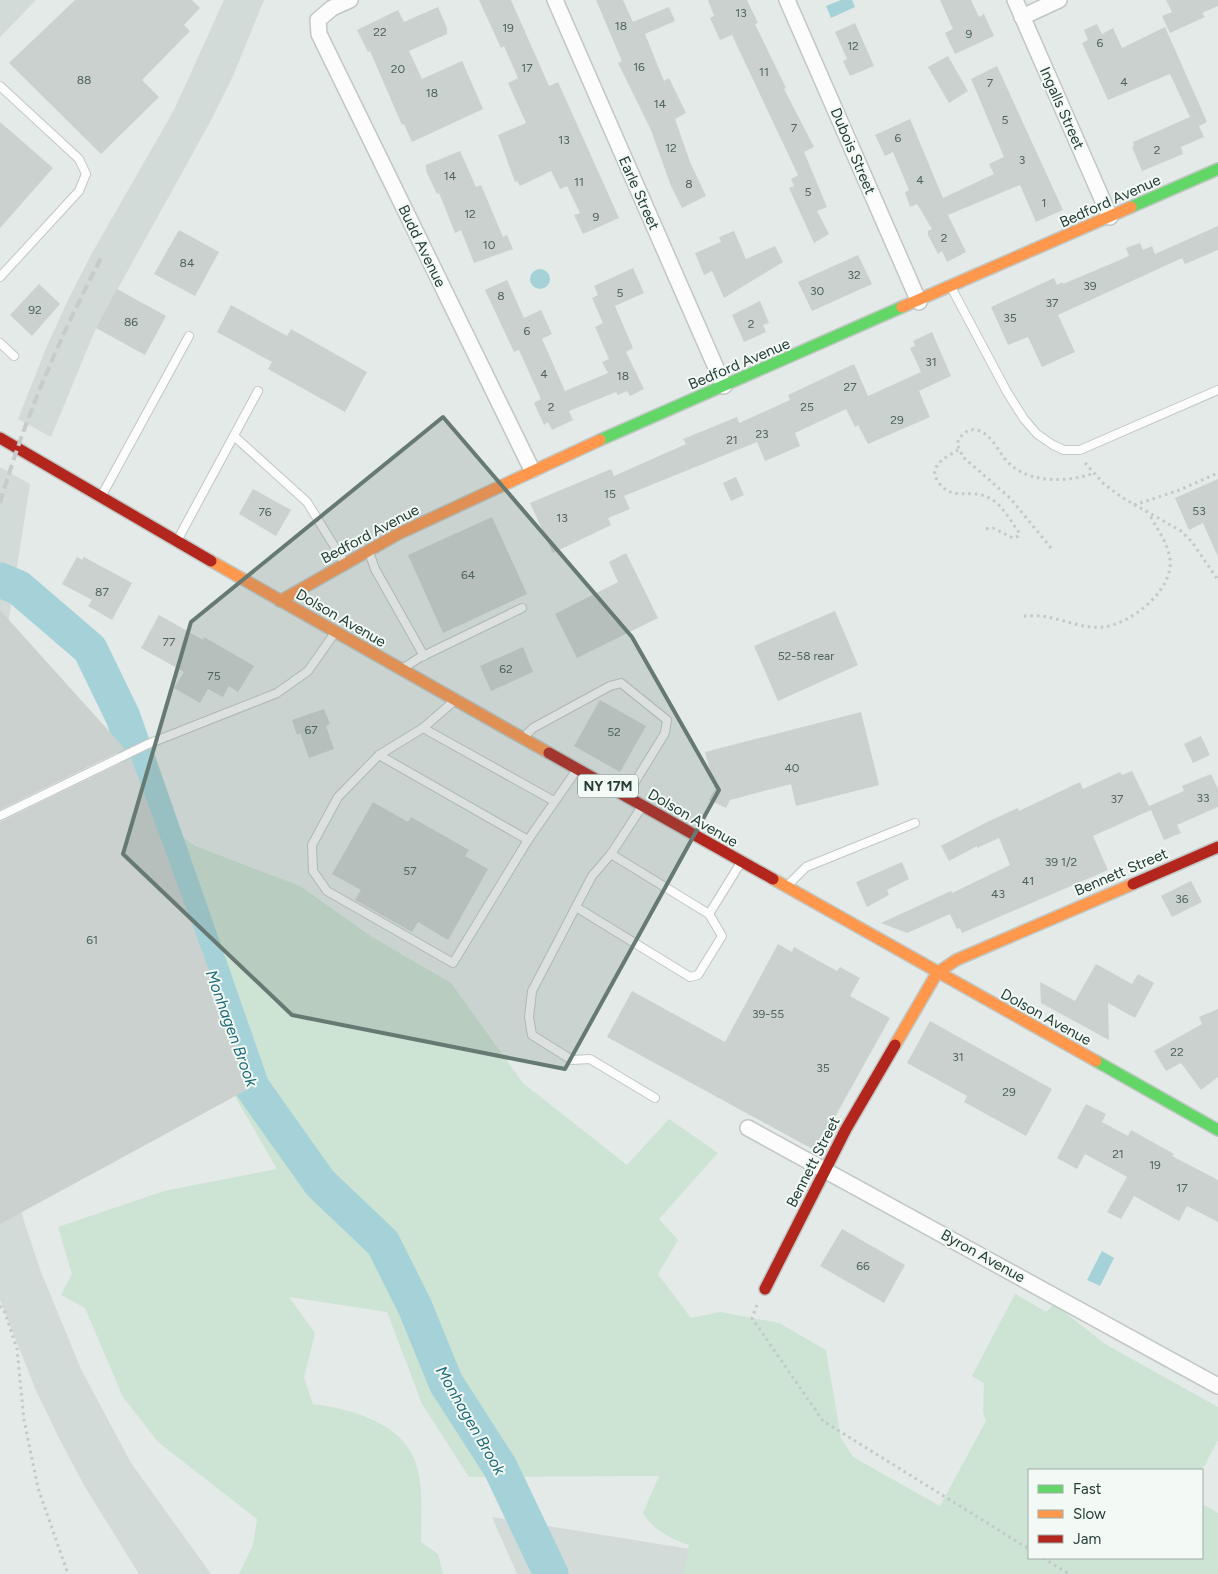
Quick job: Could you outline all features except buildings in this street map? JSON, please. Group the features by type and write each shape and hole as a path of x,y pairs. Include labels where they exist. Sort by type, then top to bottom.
{"street":[{"name":"Budd Avenue","path":"350,0 332,8 318,20 319,34 532,470"},
{"name":"Earle Street","path":"555,0 724,386"},
{"name":"Dubois Street","path":"787,0 919,302"},
{"name":"Ingalls Street","path":"1014,0 1110,217"},
{"path":"1022,17 1059,0"},
{"name":"Bedford Avenue","path":"280,600 398,534 532,470 919,302 1218,169"},
{"name":"Dolson Avenue","path":"0,438 335,633 455,700 495,718 523,738 785,888 1218,1130"},
{"name":"Bennett Street","path":"764,1289 846,1129 937,973 956,960 1218,847"},
{"name":"Byron Avenue","path":"748,1128 826,1169 1218,1386"}],"lane":[{"path":"0,86 79,159 86,174 79,191 0,277"},
{"path":"951,287 980,345 1024,419 1037,434 1064,450 1080,450 1218,390"},
{"path":"101,496 189,336"},
{"path":"0,343 14,356"},
{"path":"177,541 258,391"},
{"path":"234,436 307,502 345,564"},
{"path":"369,550 375,569 424,656"},
{"path":"401,670 424,656 522,608"},
{"path":"0,816 148,744 277,693 308,671 335,633"},
{"path":"523,738 534,728 610,686 621,683 667,720 665,733 626,797"},
{"path":"455,700 423,728 379,755 338,797 312,845 313,871 327,891 453,963 528,840 577,769"},
{"path":"423,728 554,802"},
{"path":"379,755 528,840"},
{"path":"642,806 611,854 592,876 532,991 529,1017 532,1035 572,1060 590,1059 655,1098"},
{"path":"785,888 806,867 915,823"},
{"path":"576,907 690,977 698,975 722,936 709,914 611,854"},
{"path":"709,914 741,862"}],"path":[{"path":"1051,548 1010,498 984,477 958,450 957,444 963,434 969,430 980,431 987,435 1012,466 1021,471 1057,481 1068,481 1094,473"},
{"path":"958,450 937,465 934,470 934,475 943,489 954,493 974,493 991,499 1009,518 1018,531 1019,536 1014,538 993,528 984,529"},
{"path":"1085,463 1104,484 1133,505 1181,531 1192,542 1218,580"},
{"path":"1133,505 1177,491 1218,473"},
{"path":"1024,616 1044,616 1102,627 1114,624 1138,611 1160,592 1170,568 1170,558 1165,544 1149,514"},
{"path":"764,1289 752,1318 823,1421 1028,1549"},
{"path":"0,1306 4,1310 17,1349 24,1420 38,1488 68,1574"},
{"path":"1044,1559 1069,1574"}],"highlighted area":[{"path":"443,417 632,637 719,790 565,1069 292,1015 123,854 191,622"}],"shaded area":[{"path":"0,0 36,0 0,37"},
{"path":"224,0 264,0 233,76 209,124 96,328 51,437 18,419 47,346 68,300 92,253 174,110"},
{"path":"0,467 30,484 0,675"},
{"path":"0,1133 24,1221 41,1272 81,1369 131,1463 211,1574 139,1574 85,1487 35,1388 0,1300"},
{"path":"492,1517 845,1574 517,1574"}],"green space":[{"path":"139,787 153,816 195,846 300,886 372,937 451,983 523,1083 627,1165 669,1119 718,1153 659,1219 678,1240 658,1274 691,1318 720,1312 779,1323 826,1350 841,1438 853,1457 940,1506 986,1421 983,1413 984,1383 972,1376 1015,1294 1046,1312 1054,1304 1105,1344 1218,1407 1218,1440 1203,1469 1028,1469 1028,1559 1203,1559 1203,1505 1218,1513 1218,1574 684,1574 689,1545 657,1529 643,1513 659,1476 469,1477 422,1404 387,1312 289,1297 315,1333 304,1378 313,1404 358,1414 373,1420 398,1436 408,1448 415,1461 420,1481 421,1542 438,1554 443,1574 239,1574 253,1545 257,1519 158,1442 123,1397 85,1308 61,1295 72,1274 58,1227 164,1191 277,1169 221,1072"}],"water":[{"path":"841,0 852,0 855,7 831,18 826,6"},
{"path":"540,269 547,272 550,279 547,286 540,289 533,286 530,279 533,272"},
{"path":"1102,1251 1114,1258 1100,1286 1087,1280"}],"waterway":[{"name":"Monhagen Brook","path":"0,580 19,588 90,649 123,717 252,1087 320,1183 383,1243 415,1307 446,1383 500,1467 551,1574"}],"railway":[{"path":"0,503 44,378 101,258"}],"traffic: fast":[{"path":"1131,207 1218,169"},
{"path":"600,440 902,307"},
{"path":"1096,1061 1218,1130"}],"traffic: slow":[{"path":"902,307 1131,207"},
{"path":"280,601 398,534 600,440"},
{"path":"211,561 549,753"},
{"path":"773,879 1096,1061"},
{"path":"895,1045 937,973 956,960 1133,884"}],"traffic: jam":[{"path":"0,438 211,561"},
{"path":"549,753 773,879"},
{"path":"1133,884 1218,847"},
{"path":"765,1289 846,1129 895,1045"}]}
